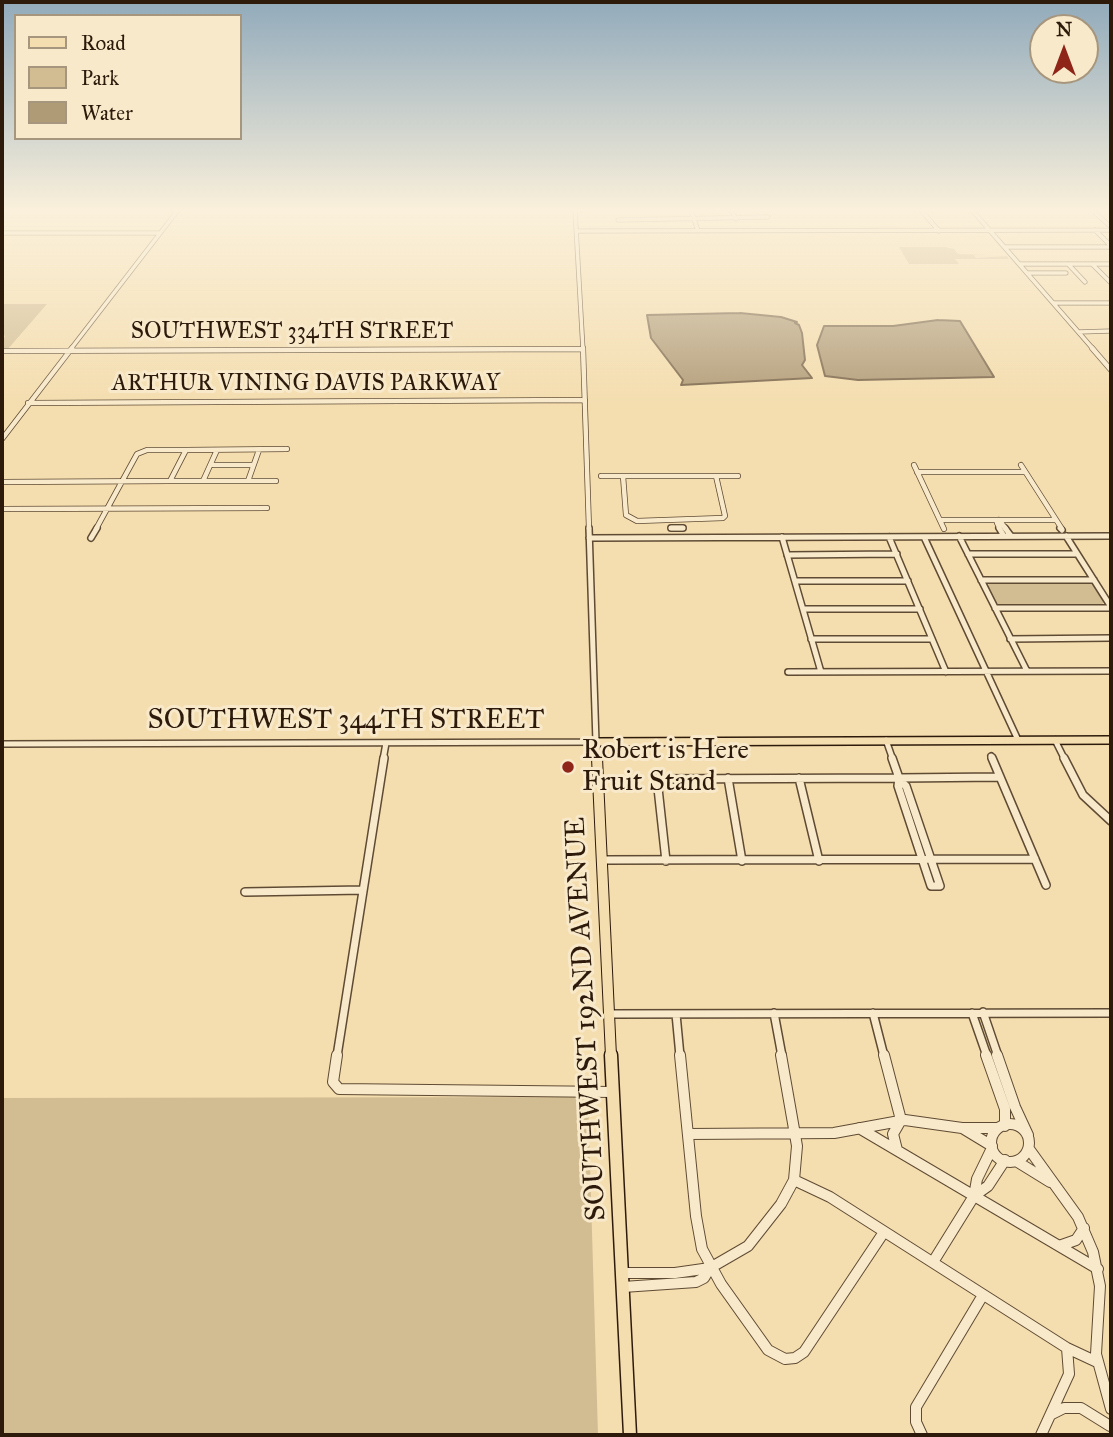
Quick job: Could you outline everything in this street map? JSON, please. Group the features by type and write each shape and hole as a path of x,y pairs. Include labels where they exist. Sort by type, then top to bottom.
{"main road":[{"name":"SOUTHWEST 344TH STREET","path":"596,742 1111,740"},
{"name":"SOUTHWEST 192ND AVENUE","path":"596,742 630,1435"}],"street":[{"path":"2,439 126,277"},
{"name":"SOUTHWEST 192ND AVENUE","path":"579,277 596,742"},
{"path":"1031,277 1108,363 1111,370"},
{"path":"1080,277 1085,282"},
{"path":"1053,303 1111,303"},
{"path":"1078,332 1111,331"},
{"name":"SOUTHWEST 334TH STREET","path":"2,351 583,349"},
{"name":"ARTHUR VINING DAVIS PARKWAY","path":"29,403 584,400"},
{"path":"91,538 141,452 287,449"},
{"path":"170,481 186,450"},
{"path":"203,481 217,450"},
{"path":"248,481 259,450"},
{"path":"211,465 252,465"},
{"path":"914,465 944,529"},
{"path":"1021,465 1111,608"},
{"path":"918,472 1025,472"},
{"path":"601,476 738,476"},
{"path":"623,476 629,518 637,521 670,520 682,524"},
{"path":"671,527 725,516 716,476"},
{"path":"2,482 276,481"},
{"path":"2,509 267,508"},
{"path":"670,520 671,527 679,538"},
{"path":"940,520 1055,520"},
{"path":"999,520 997,523 1004,536"},
{"path":"999,520 1011,536"},
{"path":"679,538 682,524"},
{"path":"589,538 924,537 1064,533 1111,536"},
{"path":"959,536 1027,671"},
{"path":"782,537 821,672"},
{"path":"889,537 946,672"},
{"path":"924,537 1018,740"},
{"path":"787,555 897,554"},
{"path":"968,554 1077,554"},
{"path":"981,580 1094,580"},
{"path":"795,581 908,581"},
{"path":"995,608 1111,608"},
{"path":"803,609 919,609"},
{"path":"1010,639 1111,638"},
{"path":"811,639 932,639"},
{"path":"788,672 1111,671"},
{"path":"886,740 900,780 906,786 940,886 930,886 898,786 900,780"},
{"path":"1055,740 1083,795 1111,821"},
{"name":"SOUTHWEST 344TH STREET","path":"2,744 596,742"},
{"path":"386,743 333,1082 339,1088 613,1093"},
{"path":"991,756 1046,885"},
{"path":"666,861 657,779 900,780 1000,777"},
{"path":"728,778 742,861"},
{"path":"799,778 819,861"},
{"path":"601,860 1035,859"},
{"path":"244,892 363,890"},
{"path":"622,1273 675,1273 710,1268 737,1254 753,1241 781,1204 794,1180 798,1155 774,1013"},
{"path":"873,1013 901,1120 893,1134 897,1150"},
{"path":"972,1013 1005,1110 1002,1127 991,1137 992,1147 996,1155 1050,1182"},
{"path":"933,1262 974,1196 988,1186 1010,1160 1023,1157 1028,1149 1028,1135 1015,1107 984,1013"},
{"path":"609,1014 1111,1013"},
{"path":"676,1014 698,1233 710,1268 763,1344 778,1357 790,1359 799,1356 808,1347 884,1232"},
{"path":"688,1133 834,1133 901,1120 922,1120 962,1128 1020,1127 1028,1135"},
{"path":"859,1128 1098,1269"},
{"path":"962,1128 992,1147"},
{"path":"974,1196 976,1179 992,1147"},
{"path":"1028,1149 1084,1228 1098,1269 1100,1292 1095,1338 1097,1362 1111,1409"},
{"path":"794,1180 816,1189 1067,1348 1097,1362"},
{"path":"1058,1246 1076,1240 1084,1228"},
{"path":"623,1287 696,1282 704,1278 710,1268"},
{"path":"922,1435 916,1422 916,1407 983,1295"},
{"path":"1041,1435 1070,1370 1067,1348"},
{"path":"1052,1414 1069,1407 1081,1408 1111,1427"},
{"path":"1111,1419 1111,1427"}],"green space":[{"path":"2,304 47,304 7,350 2,350 2,339 5,337 2,330"},
{"path":"1083,581 1094,585 1104,601 1102,605 1003,606 996,603 987,586 990,583"},
{"path":"588,1097 598,1435 2,1435 2,1098"}],"water":[{"path":"740,313 781,317 797,322 795,323 799,325 802,333 805,360 802,365 812,378 681,385 683,380 651,338 647,315"},
{"path":"938,320 960,321 994,377 858,380 825,376 817,345 824,326 893,326"}],"place":[{"name":"Robert is Here Fruit Stand","path":"568,767"}]}
